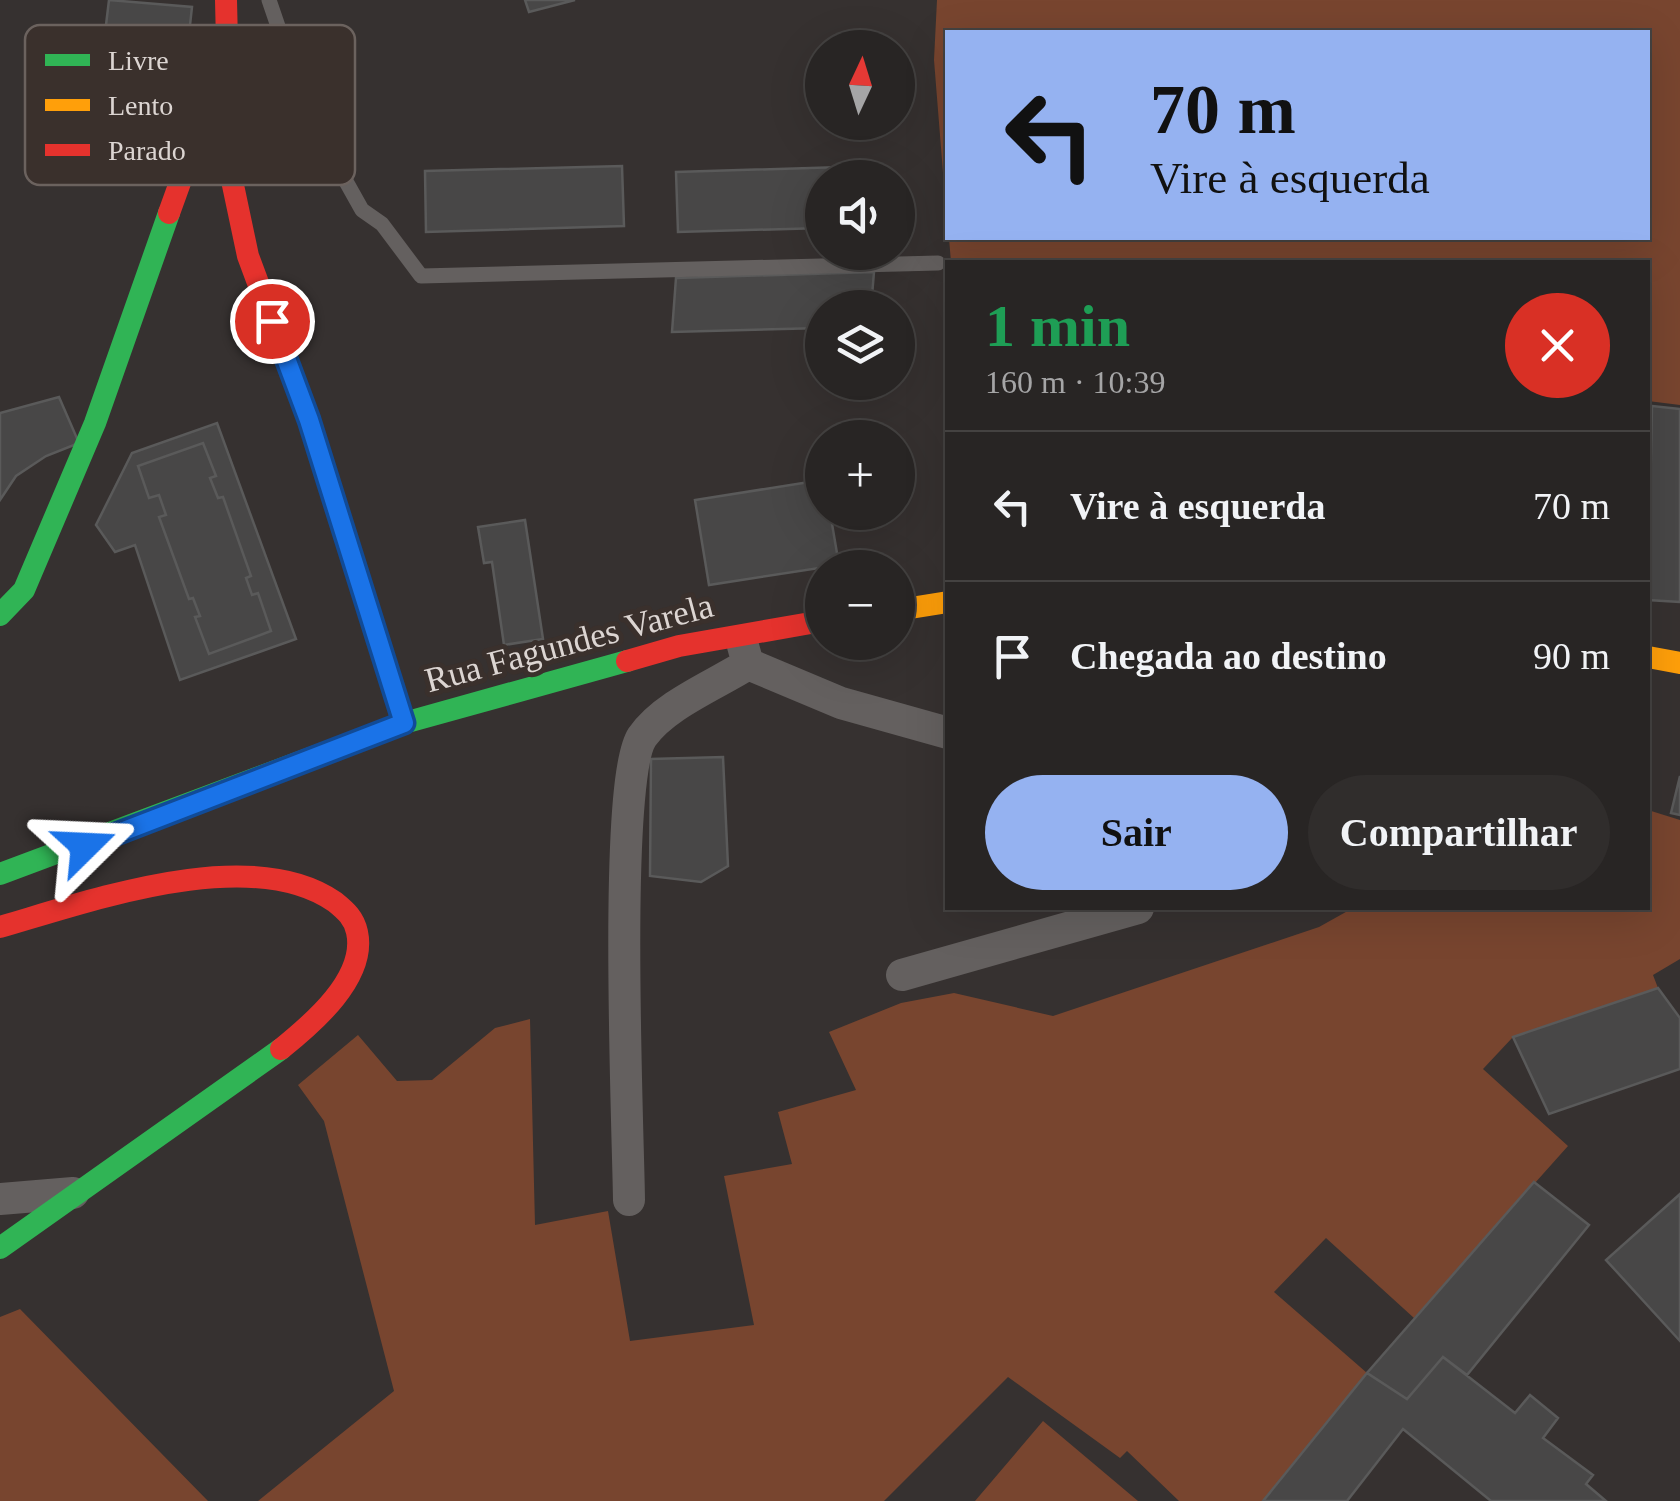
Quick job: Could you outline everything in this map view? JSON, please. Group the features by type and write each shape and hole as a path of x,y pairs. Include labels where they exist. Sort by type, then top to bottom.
{"street":[{"path":"218,25 223,0"},
{"path":"223,0 224,25"},
{"path":"0,616 24,590 95,423 111,370 146,287 177,185"},
{"path":"233,185 248,256 309,420 404,723"},
{"path":"915,607 945,602"},
{"name":"Rua Fagundes Varela","path":"0,874 404,723 678,646 744,649 805,627"},
{"path":"629,1200 627,864 632,769 639,741 654,722 744,649 841,704 945,731"},
{"path":"1650,657 1680,663"},
{"path":"0,927 178,880 264,878 316,886 335,897 354,918 360,940 352,971 304,1028 268,1061 73,1193 0,1248"},
{"path":"902,975 1131,910"},
{"path":"0,1198 73,1193"}],"lane":[{"path":"269,0 278,25"},
{"path":"348,185 362,210 382,224 421,276 938,263"}],"shaded area":[{"path":"937,0 1680,0 1680,405 1650,401 1650,260 951,260 949,240 1650,240 1650,30 945,30 945,198 934,60"},
{"path":"1650,811 1680,820 1680,959 1653,975 1658,988 1513,1037 1483,1069 1568,1146 1414,1318 1326,1238 1274,1292 1367,1373 1263,1501 1179,1501 1127,1451 1120,1458 1008,1377 884,1501 258,1501 394,1391 324,1121 298,1085 358,1035 397,1081 432,1080 495,1028 530,1019 535,1225 608,1211 630,1341 754,1325 724,1176 792,1164 778,1112 856,1090 829,1032 901,1003 954,993 1053,1016 1319,927 1349,910 1650,910"},
{"path":"20,1309 208,1501 0,1501 0,1317"},
{"path":"1043,1421 1138,1501 975,1501"}],"building":[{"path":"109,0 192,7 190,25 106,25"},
{"path":"525,0 575,0 529,12"},
{"path":"622,166 624,226 426,232 425,171"},
{"path":"805,168 805,228 678,232 676,172"},
{"path":"874,272 872,290 805,290 805,328 672,332 676,278"},
{"path":"59,397 79,443 46,456 16,476 0,500 0,413"},
{"path":"1652,406 1680,409 1680,602 1650,600"},
{"path":"217,423 296,639 180,680 135,545 115,552 96,525 132,453"},
{"path":"203,443 216,476 210,478 218,498 223,497 251,576 246,578 252,595 258,593 271,631 209,654 195,617 200,616 193,598 189,599 159,517 166,515 159,495 149,498 138,466"},
{"path":"805,483 805,530 833,530 836,550 805,550 805,570 709,585 695,500"},
{"path":"525,520 543,639 504,645 492,562 484,563 478,527"},
{"path":"723,757 728,866 701,882 650,876 651,759"},
{"path":"1680,776 1680,815 1671,813"},
{"path":"1658,988 1680,1018 1680,1069 1549,1114 1513,1037"},
{"path":"1534,1182 1589,1225 1467,1375 1443,1357 1407,1399 1367,1373"},
{"path":"1680,1194 1680,1341 1606,1260"},
{"path":"1443,1357 1515,1413 1530,1395 1558,1418 1543,1438 1593,1475 1586,1484 1606,1501 1491,1501 1403,1429 1347,1501 1263,1501 1367,1373 1407,1399"}],"traffic: fast":[{"path":"0,615 24,590 95,423 169,213"},
{"path":"0,874 404,723 627,661"},
{"path":"0,1248 281,1049"}],"traffic: slow":[{"path":"915,607 945,602"},
{"path":"1650,657 1680,663"}],"traffic: jam":[{"path":"226,0 227,25"},
{"path":"169,213 179,185"},
{"path":"233,185 248,256 309,420 404,723"},
{"path":"627,661 679,646 805,624"},
{"path":"0,927 123,892 170,883 260,877 300,885 335,902 346,912 356,927 358,949 346,983 307,1027 281,1049"}],"route":[{"path":"85,846 404,723 309,420 272,321"}]}
